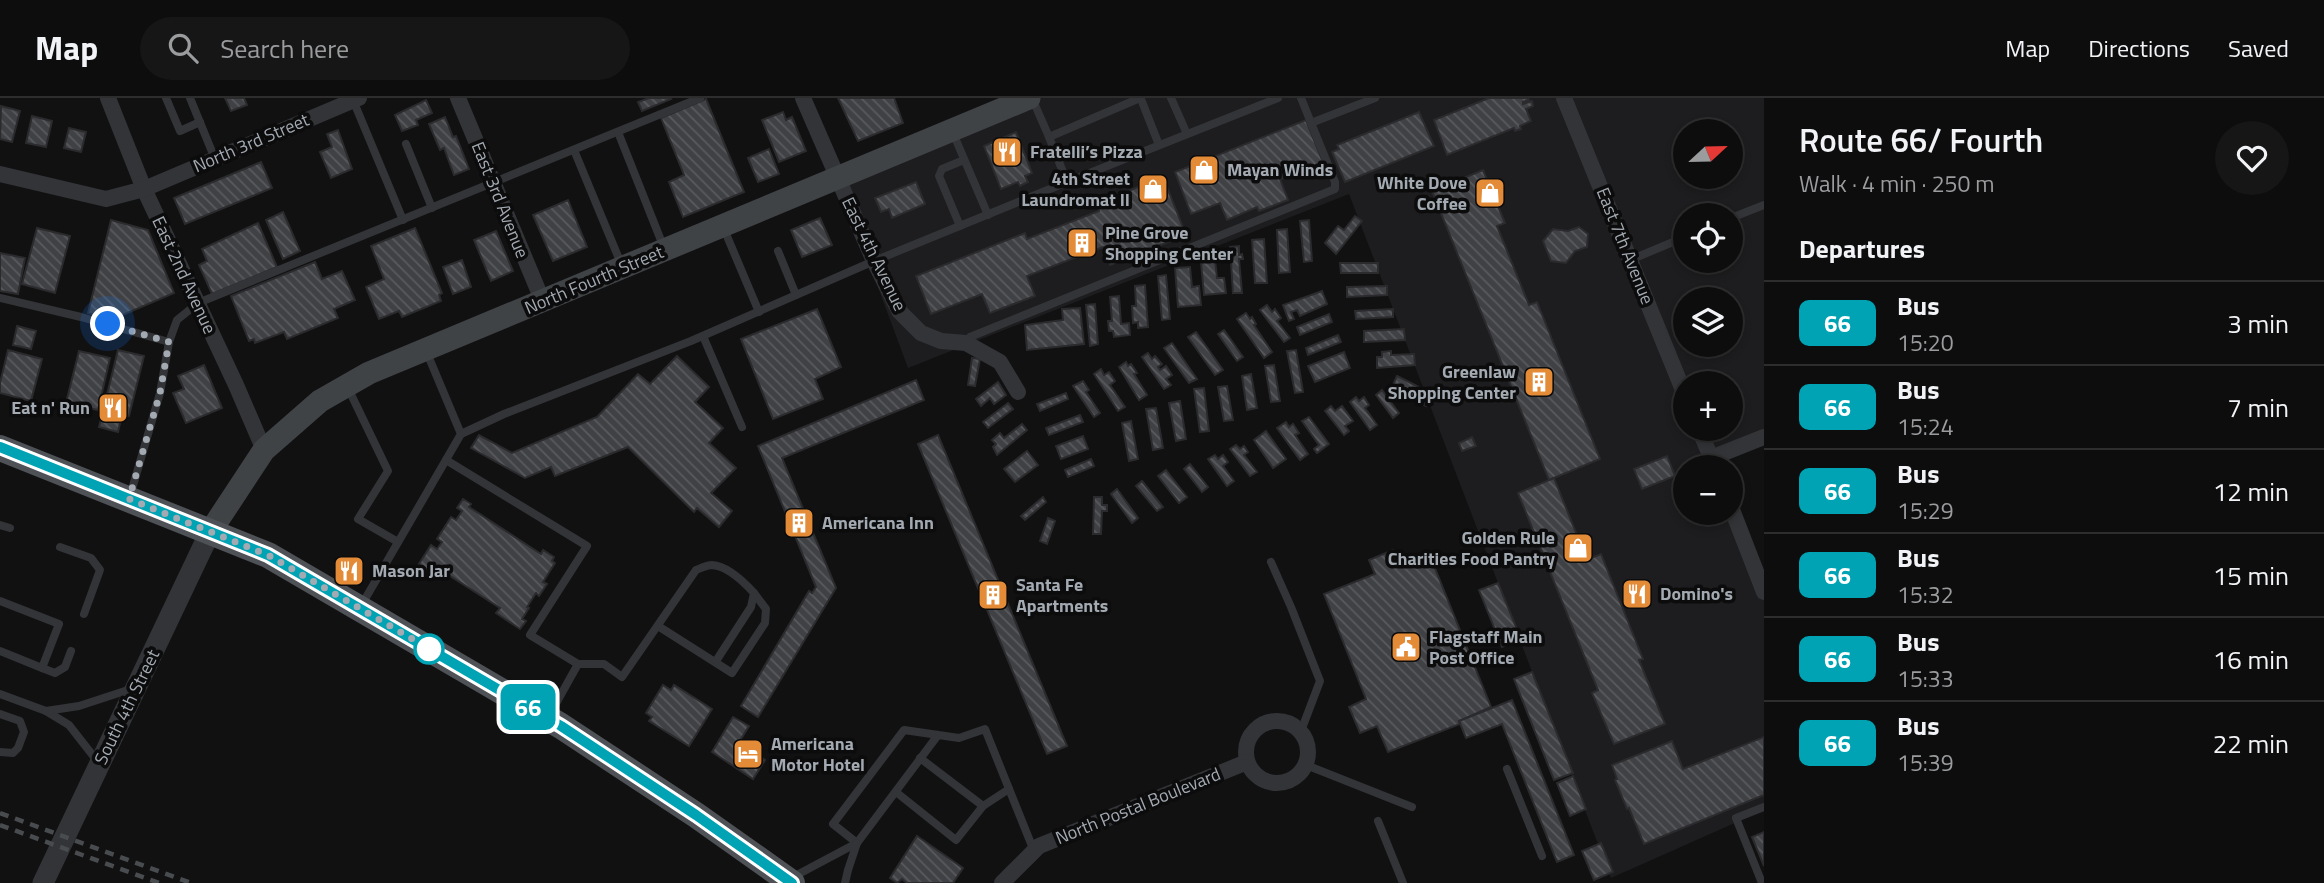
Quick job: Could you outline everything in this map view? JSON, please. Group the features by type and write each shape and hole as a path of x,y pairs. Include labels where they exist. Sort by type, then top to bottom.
{"main road":[{"name":"North Fourth Street","path":"211,532 264,450 320,401 369,373 1031,98"},
{"path":"0,447 268,555 548,718 696,815 790,882"}],"street":[{"name":"East 2nd Avenue","path":"108,98 144,189 264,450"},
{"name":"East 3rd Avenue","path":"458,98 543,302"},
{"name":"East 4th Avenue","path":"803,98 874,261 899,311 921,333 941,341 966,343 1000,362 1018,392"},
{"name":"East 7th Avenue","path":"1564,98 1675,371"},
{"name":"North 3rd Street","path":"0,174 106,199 144,189 356,99"},
{"path":"1729,455 1764,437"},
{"path":"1738,525 1764,592"},
{"name":"South 4th Street","path":"43,883 211,532"},
{"path":"1282,720 1301,731 1308,747 1306,765 1300,774 1281,783 1270,783 1252,772 1245,751 1247,741 1261,724 1282,720"},
{"name":"North Postal Boulevard","path":"1002,883 1039,846 1247,762"}],"lane":[{"path":"166,98 180,131 200,122"},
{"path":"190,98 215,159"},
{"path":"129,499 160,393 169,342 177,320 198,303 700,98"},
{"path":"1031,98 1067,182"},
{"path":"1171,98 1186,134"},
{"path":"966,343 970,337 1335,189 1335,182 1301,98"},
{"path":"1311,123 1376,98"},
{"path":"356,99 403,220"},
{"path":"1049,136 1140,99 1159,145"},
{"path":"359,610 461,434 703,336 874,261 1272,99"},
{"path":"952,130 988,215"},
{"path":"618,132 665,250"},
{"path":"406,144 432,208"},
{"path":"574,150 623,268"},
{"path":"960,226 939,176 942,169 964,160"},
{"path":"1743,213 1764,205"},
{"path":"722,226 759,312"},
{"path":"1630,260 1673,242"},
{"path":"778,251 796,295"},
{"path":"0,298 169,342"},
{"path":"703,336 742,427"},
{"path":"425,350 461,434"},
{"path":"347,386 388,471 358,519 398,542"},
{"path":"446,460 587,546 530,635 578,664 604,664 622,677 696,570 711,564 725,569 744,582 766,608 765,623 732,673 658,626"},
{"path":"0,525 10,528"},
{"path":"60,547 91,558 100,570 84,614"},
{"path":"1270,562 1320,681 1301,731"},
{"path":"716,661 751,607 754,593"},
{"path":"0,601 60,624 41,668"},
{"path":"0,651 55,673 65,667 71,651"},
{"path":"548,718 578,664"},
{"path":"46,711 79,706 136,688"},
{"path":"0,694 46,711 74,730 99,766"},
{"path":"0,713 20,721 24,732 18,748 13,752 0,752"},
{"path":"857,843 833,824 904,730 959,738 985,729 1034,851"},
{"path":"845,883 857,843 938,735"},
{"path":"920,758 983,806"},
{"path":"1306,765 1412,807"},
{"path":"1507,769 1542,856"},
{"path":"895,792 956,840 983,806 1009,789"},
{"path":"1762,883 1736,818 1764,807"},
{"path":"1378,821 1403,883"},
{"path":"790,882 857,843"}],"shaded area":[{"path":"1032,98 1764,98 1764,436 1719,455 1673,455 1673,525 1736,525 1764,592 1764,810 1611,878 1349,194 908,368 837,177"}],"building":[{"path":"225,98 244,98 247,105 231,111"},
{"path":"649,98 671,99 642,111 638,102"},
{"path":"838,98 894,98 903,123 858,141"},
{"path":"1489,98 1528,98 1523,104 1532,101 1533,106 1526,109 1531,121 1520,126 1521,129 1515,131 1514,128 1447,155 1434,120"},
{"path":"706,99 744,192 683,217 669,182 684,175 661,118"},
{"path":"426,100 432,113 416,120 418,125 402,131 395,115"},
{"path":"1,106 20,111 12,142 0,139"},
{"path":"783,112 786,120 792,117 806,151 779,162 762,120"},
{"path":"1419,112 1434,146 1345,182 1332,152 1339,149 1337,145"},
{"path":"32,116 52,121 46,147 26,143"},
{"path":"445,117 469,169 454,175 444,148 440,150 429,124"},
{"name":"Pine Grove Shopping Center","path":"1306,120 1323,162 1280,179 1288,200 1259,211 1257,207 1227,220 1220,203 1191,214 1175,172"},
{"path":"69,128 86,132 81,152 64,148"},
{"path":"338,130 352,169 331,178 320,152 332,147 327,134"},
{"path":"1016,132 1032,173 1025,176 1028,182 1020,186 1018,182 1001,189 984,146"},
{"path":"769,149 779,174 758,182 748,158"},
{"path":"261,162 272,188 185,224 174,198"},
{"name":"Greenlaw Shopping Center","path":"1483,170 1505,223 1497,226 1529,305 1537,302 1600,459 1549,480 1432,191"},
{"name":"Pine Grove Shopping Center","path":"1163,177 1186,235 1110,265 1103,247 1027,276 1035,296 990,313 982,294 931,314 916,276 1025,233 1027,239 1099,211 1096,204"},
{"path":"916,182 925,204 892,218 889,209 881,212 875,198"},
{"path":"568,200 587,247 553,261 533,215"},
{"path":"283,212 300,251 283,259 266,220"},
{"path":"1355,216 1362,221 1336,254 1325,243 1338,226 1344,230"},
{"path":"820,218 832,245 802,257 791,230"},
{"path":"111,220 148,230 174,293 111,320 88,313"},
{"path":"1309,220 1312,261 1304,262 1300,221"},
{"path":"258,223 277,267 212,294 199,265 207,261 202,249"},
{"path":"1579,227 1588,234 1587,247 1575,251 1566,263 1551,261 1543,241 1553,229 1568,231"},
{"path":"37,228 70,236 55,293 22,284"},
{"path":"415,228 442,293 439,295 441,301 402,317 399,311 379,319 366,287 384,279 371,246"},
{"path":"1287,229 1290,272 1279,273 1277,230"},
{"path":"496,231 513,271 491,281 474,240"},
{"path":"1264,239 1267,283 1255,283 1252,240"},
{"path":"1239,246 1239,255 1242,254 1243,259 1239,259 1242,293 1233,293 1230,247"},
{"path":"0,253 25,258 18,294 0,291"},
{"path":"462,260 471,287 453,294 443,267"},
{"path":"1215,260 1217,278 1224,278 1226,293 1204,295 1201,262"},
{"path":"315,262 322,279 342,271 355,300 334,309 338,318 287,339 284,332 255,343 254,339 249,341 231,296"},
{"path":"1340,263 1378,263 1378,273 1341,273"},
{"path":"1190,267 1192,287 1199,286 1201,305 1178,307 1175,268"},
{"path":"1166,275 1170,319 1162,320 1158,276"},
{"path":"1145,285 1148,327 1138,328 1138,322 1133,323 1135,286"},
{"path":"1387,286 1387,295 1347,297 1347,287"},
{"path":"1322,291 1327,304 1300,316 1297,310 1291,312 1294,319 1289,321 1283,305"},
{"path":"1119,296 1121,324 1129,323 1130,335 1114,337 1113,331 1109,331 1108,321 1112,321 1110,297"},
{"path":"1095,304 1098,344 1090,346 1086,305"},
{"path":"1267,305 1272,312 1275,309 1281,318 1277,321 1290,338 1284,342 1260,310"},
{"path":"1080,308 1084,344 1027,350 1025,325 1063,320 1062,309"},
{"path":"817,309 841,367 815,379 823,399 773,419 741,339"},
{"path":"1393,309 1393,317 1356,319 1355,311"},
{"path":"1246,313 1250,319 1252,317 1256,324 1254,325 1272,352 1264,358 1237,319"},
{"path":"1329,314 1332,322 1300,335 1297,327"},
{"path":"17,326 36,331 31,349 13,345"},
{"path":"1404,329 1405,340 1364,342 1364,331"},
{"path":"1224,330 1243,357 1237,361 1218,334"},
{"path":"1196,332 1223,370 1215,375 1188,337"},
{"path":"1338,335 1341,342 1308,355 1306,348"},
{"path":"1172,343 1197,379 1189,383 1164,348"},
{"path":"8,350 42,359 31,401 0,393"},
{"path":"118,350 144,356 129,416 122,415 118,432 99,427"},
{"path":"1296,350 1303,392 1295,393 1287,351"},
{"path":"79,351 110,358 98,410 66,403"},
{"path":"1391,351 1391,355 1414,354 1415,365 1377,368 1377,357 1382,357 1382,352"},
{"path":"1344,352 1350,368 1315,382 1308,366"},
{"path":"1148,353 1152,359 1155,356 1162,364 1158,367 1160,370 1166,366 1172,375 1166,379 1171,385 1164,389 1142,357"},
{"path":"677,356 709,387 695,402 723,428 709,443 736,468 711,493 732,511 719,527 697,508 694,512 628,447 555,476 551,467 525,478 471,448 479,435 512,453 597,417 638,374 650,384"},
{"path":"972,358 980,359 975,386 968,385"},
{"path":"1126,362 1128,366 1131,364 1137,373 1134,374 1147,395 1139,400 1119,367"},
{"path":"204,365 222,408 186,423 173,393 184,389 178,376"},
{"path":"1274,365 1280,401 1271,402 1265,366"},
{"path":"1101,369 1104,375 1109,372 1115,381 1110,385 1125,407 1118,411 1094,374"},
{"path":"1251,374 1257,408 1247,410 1242,376"},
{"path":"1397,376 1429,392 1426,406 1391,389"},
{"name":"Americana Inn","path":"916,380 924,400 782,458 836,588 758,717 741,706 809,591 812,593 816,587 758,446"},
{"path":"1083,381 1089,390 1086,392 1100,413 1094,417 1073,386"},
{"path":"998,382 1006,395 994,404 990,398 981,406 976,399"},
{"path":"1227,386 1233,420 1224,421 1218,387"},
{"path":"1204,388 1209,431 1200,432 1194,389"},
{"path":"1382,390 1399,413 1393,418 1376,395"},
{"path":"1066,393 1068,399 1040,411 1037,404"},
{"path":"1356,397 1359,401 1364,397 1369,405 1365,408 1377,425 1370,430 1350,402"},
{"path":"1180,401 1186,439 1176,441 1169,403"},
{"path":"1008,403 1013,409 988,428 983,422"},
{"path":"1331,406 1335,411 1342,406 1353,421 1345,426 1349,431 1344,435 1325,411"},
{"path":"1156,408 1163,448 1153,450 1146,409"},
{"path":"1080,415 1083,422 1049,435 1046,428"},
{"path":"1309,417 1329,444 1317,453 1314,449 1319,445 1302,421"},
{"path":"1131,421 1138,459 1129,461 1122,423"},
{"path":"1286,422 1289,427 1293,424 1299,433 1295,435 1308,454 1300,460 1277,428"},
{"path":"1022,424 1027,430 997,455 993,447 996,444 992,440 1000,433 1004,438"},
{"path":"1266,431 1286,459 1273,468 1254,440"},
{"name":"Santa Fe Apartments","path":"938,435 1067,746 1047,754 918,444"},
{"path":"1083,436 1088,449 1061,459 1056,446"},
{"path":"1472,437 1476,446 1462,451 1459,443"},
{"path":"1236,445 1240,449 1244,446 1248,452 1244,455 1257,472 1250,476 1230,449"},
{"path":"1027,451 1038,465 1015,482 1004,469"},
{"path":"1215,455 1218,459 1223,455 1228,462 1223,466 1234,481 1227,486 1208,459"},
{"path":"1667,456 1673,477 1642,489 1634,469"},
{"path":"1091,459 1094,466 1068,477 1065,470"},
{"path":"1190,464 1208,487 1202,492 1184,469"},
{"path":"1166,470 1187,497 1179,503 1158,476"},
{"path":"1554,478 1587,560 1601,554 1643,659 1639,660 1665,724 1614,744 1592,693 1598,690 1518,493"},
{"path":"1142,481 1163,507 1157,511 1136,486"},
{"path":"1117,489 1138,518 1132,523 1111,494"},
{"path":"1043,497 1046,502 1025,520 1021,516"},
{"path":"1094,497 1102,497 1102,505 1107,505 1107,511 1102,511 1101,534 1093,534"},
{"path":"463,499 471,504 469,507 541,554 543,550 554,557 552,561 555,563 543,582 547,584 539,596 536,593 527,607 529,608 522,619 526,621 520,629 496,613 500,608 439,569 434,578 417,567 431,545 437,549 442,542 437,539 451,517 456,520 462,511 457,508"},
{"path":"1048,518 1055,521 1047,544 1040,541"},
{"name":"Flagstaff Main Post Office","path":"1393,550 1399,564 1424,554 1426,558 1430,556 1491,707 1459,721 1460,724 1388,752 1377,726 1360,733 1349,707 1366,699 1324,594 1375,574 1369,560"},
{"path":"1498,583 1521,639 1502,647 1479,590"},
{"path":"1532,672 1573,773 1554,780 1514,679"},
{"path":"663,685 671,690 674,685 712,709 689,746 649,721 652,717 646,713"},
{"path":"1512,700 1574,855 1557,862 1502,724 1466,738 1459,721"},
{"path":"733,717 749,726 736,747 746,753 748,749 765,760 753,779 712,752"},
{"path":"1764,737 1764,795 1644,844 1615,780 1617,779 1612,765 1672,741 1683,769"},
{"path":"1573,776 1586,809 1570,816 1557,783"},
{"path":"1764,832 1764,866 1752,837"},
{"path":"917,836 963,868 953,883 907,883 902,879 897,883 890,878"},
{"path":"1601,843 1613,872 1594,880 1582,851"}],"railway":[{"path":"0,813 191,883"},
{"path":"0,825 159,883"}],"bus line":[{"name":"66","path":"0,447 268,555 561,726 696,815 792,883"}],"place":[{"name":"Fratelli’s Pizza","path":"1007,152"},
{"name":"Mayan Winds","path":"1204,170"},
{"name":"4th Street Laundromat II","path":"1153,189"},
{"name":"White Dove Coffee","path":"1490,193"},
{"name":"Pine Grove Shopping Center","path":"1082,243"},
{"name":"Greenlaw Shopping Center","path":"1539,382"},
{"name":"Eat n' Run","path":"113,408"},
{"name":"Americana Inn","path":"799,523"},
{"name":"Golden Rule Charities Food Pantry","path":"1578,548"},
{"name":"Mason Jar","path":"349,571"},
{"name":"Domino's","path":"1637,594"},
{"name":"Santa Fe Apartments","path":"993,595"},
{"name":"Flagstaff Main Post Office","path":"1406,647"},
{"name":"Americana Motor Hotel","path":"748,754"}],"route":[{"path":"108,324 169,342 160,393 129,499 268,555 440,655 429,649"}]}
